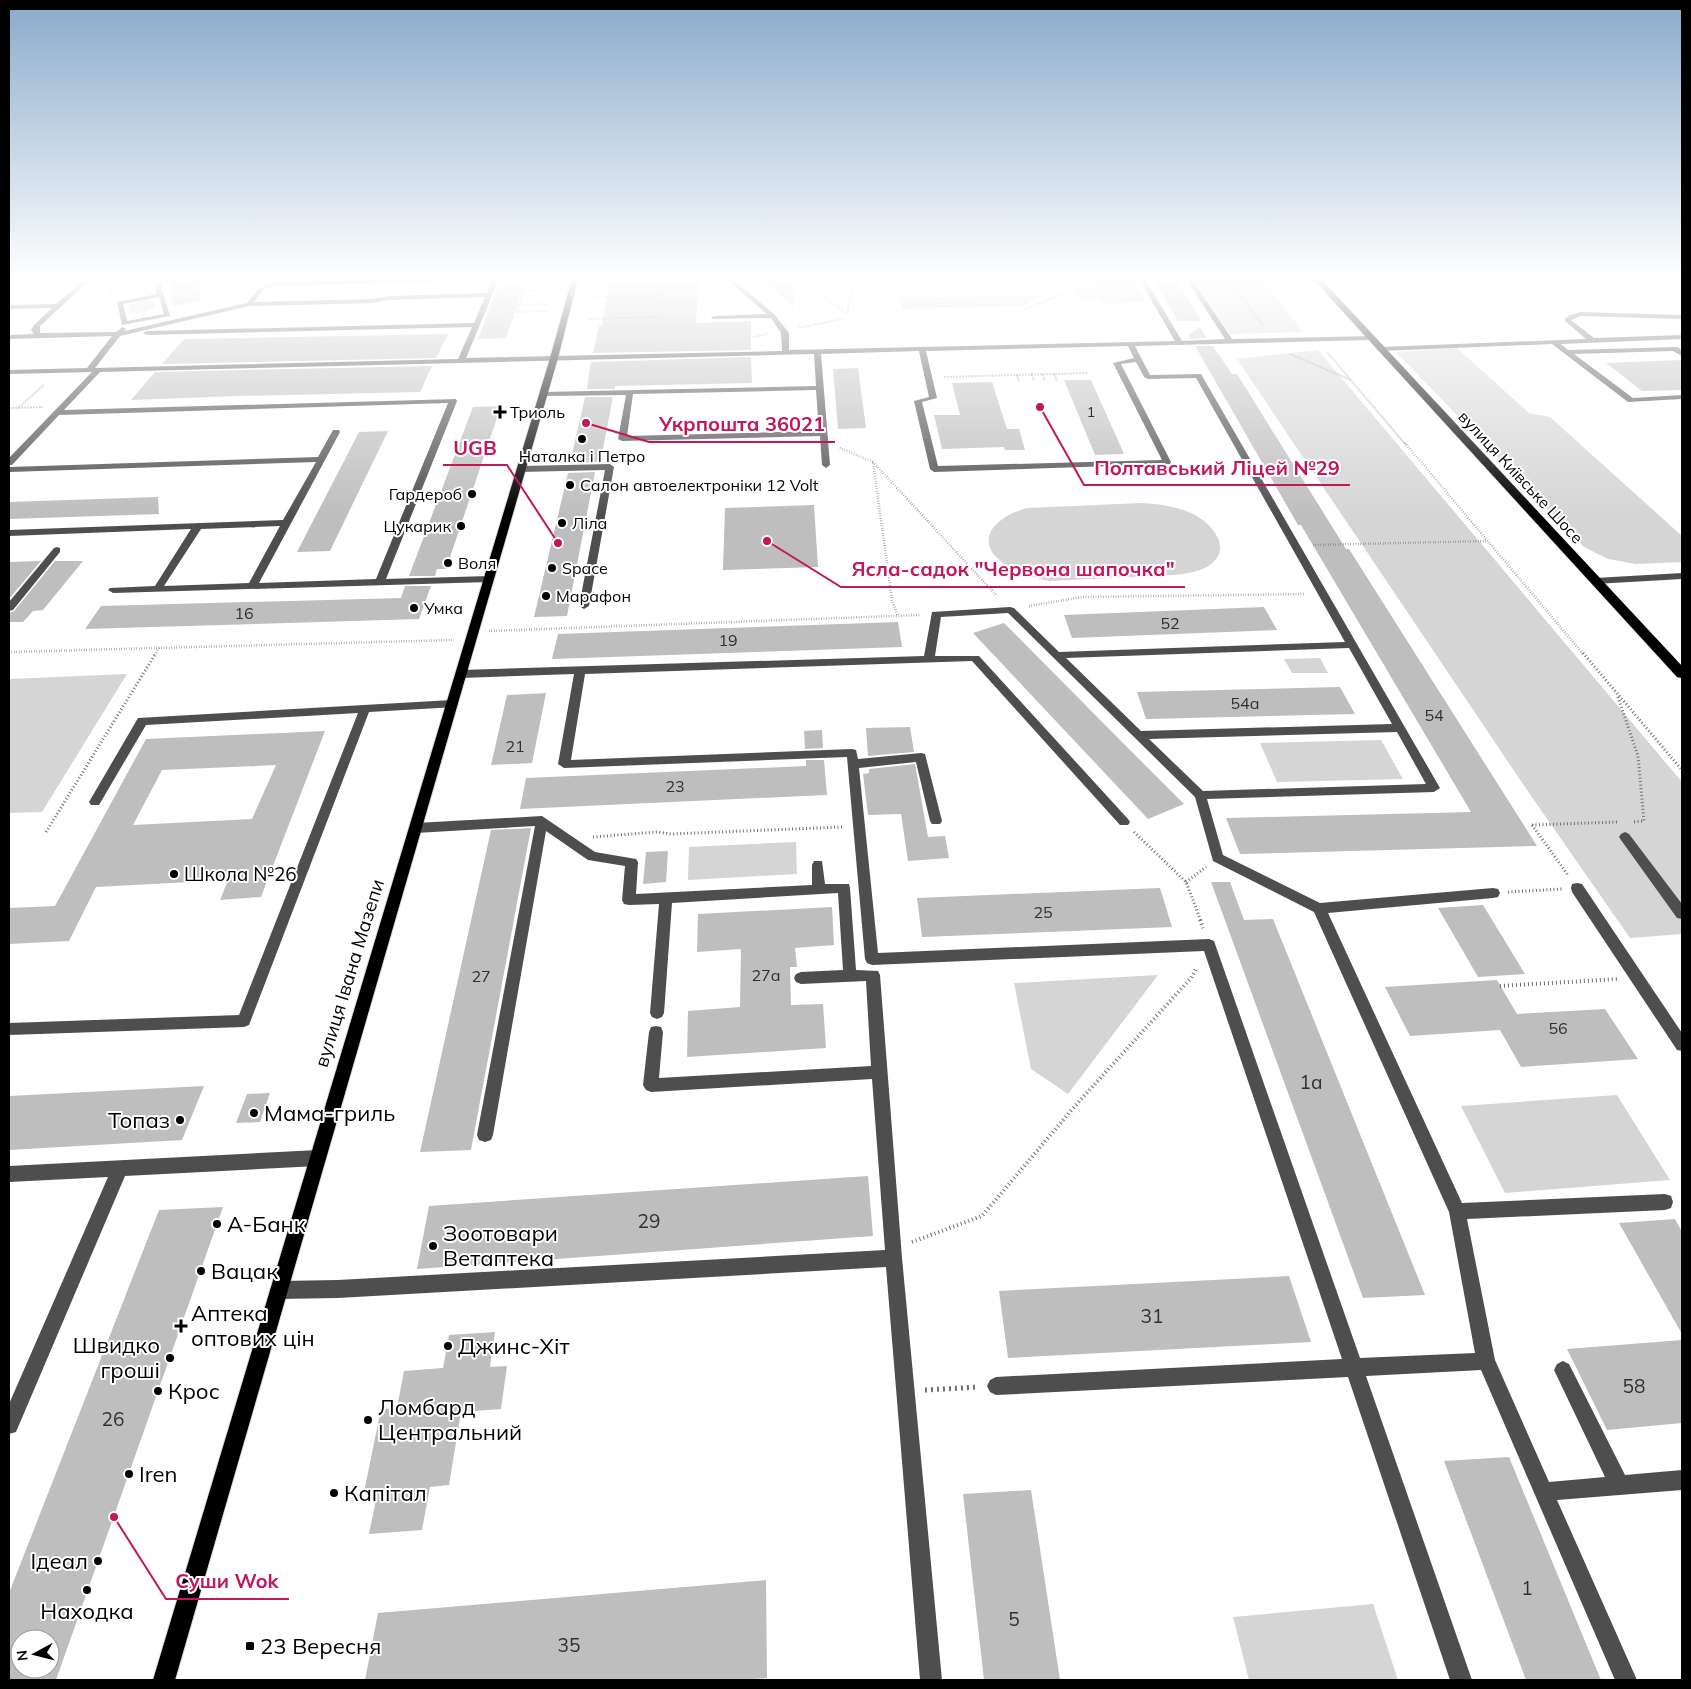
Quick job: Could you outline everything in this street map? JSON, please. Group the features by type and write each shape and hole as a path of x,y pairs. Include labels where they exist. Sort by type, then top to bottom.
{"highway":[{"name":"вулиця Київське Шосе","path":"1389,358 1682,674"}],"main road":[{"name":"вулиця Івана Мазепи","path":"164,1680 554,358"}],"street":[{"path":"89,370 99,358"},
{"path":"9,372 562,358"},
{"path":"817,358 826,465"},
{"path":"924,358 933,398 918,402 934,469 1167,462 1117,363 1138,359 1148,377 1198,376 1434,788 1200,795"},
{"path":"1575,358 1631,400 1682,397"},
{"path":"9,463 99,369"},
{"path":"544,394 820,388"},
{"path":"630,392 622,439 824,437"},
{"path":"60,410 453,401 380,582"},
{"path":"252,586 336,432"},
{"path":"9,469 322,459"},
{"path":"522,468 610,466 584,606"},
{"path":"9,533 286,523"},
{"path":"158,588 198,526"},
{"path":"9,608 57,550"},
{"path":"1596,581 1682,576"},
{"path":"113,590 489,579"},
{"path":"929,659 936,614 1010,610 1058,654 1200,795 1217,858 1319,908 1492,893"},
{"path":"1058,654 1352,645"},
{"path":"461,674 975,658 1124,822"},
{"path":"580,671 564,764 852,753 872,959 904,1391 931,1680"},
{"path":"95,802 142,721 452,704"},
{"path":"9,1029 244,1021 364,708"},
{"path":"1139,735 1400,728"},
{"path":"853,764 921,757 936,821"},
{"path":"485,1135 542,822"},
{"path":"416,828 542,822 592,857 632,862 629,900 844,888 850,976"},
{"path":"1625,837 1682,914"},
{"path":"818,864 819,890"},
{"path":"1577,888 1682,1045"},
{"path":"657,1013 666,898"},
{"path":"1319,908 1457,1211 1486,1361 1626,1680"},
{"path":"872,959 1209,945 1461,1680"},
{"path":"801,978 872,975"},
{"path":"656,1032 651,1085 879,1072"},
{"path":"9,1174 318,1158"},
{"path":"9,1425 120,1168"},
{"path":"1457,1211 1666,1202"},
{"path":"279,1290 338,1290 893,1253"},
{"path":"996,1386 1486,1361"},
{"path":"1563,1370 1620,1486"},
{"path":"1543,1492 1682,1480"}],"path":[{"path":"1298,358 1351,380"},
{"path":"1332,358 1682,770"},
{"path":"928,377 1088,373"},
{"path":"1031,374 1034,381"},
{"path":"1042,374 1045,381"},
{"path":"1054,374 1057,381"},
{"path":"1017,375 1019,382"},
{"path":"18,408 38,389 50,381"},
{"path":"9,408 60,410"},
{"path":"824,437 873,462 1010,610 1084,597 1323,594"},
{"path":"873,462 892,600 898,616"},
{"path":"1295,545 1488,541"},
{"path":"9,652 159,648 936,614"},
{"path":"46,832 159,648"},
{"path":"1577,888 1532,825 1644,822 1638,756 1622,705 1614,690"},
{"path":"893,1253 982,1216 1075,1106 1191,978 1209,945 1186,882 1124,822"},
{"path":"567,839 656,832 671,834 859,826"},
{"path":"1186,882 1217,858"},
{"path":"1492,893 1577,888"},
{"path":"1500,986 1637,978"},
{"path":"904,1391 996,1386"}],"shaded area":[{"path":"1325,358 1682,782 1682,934 1630,938 1527,790 1237,359"},
{"path":"1402,358 1468,358 1529,413 1550,417 1682,536 1682,562 1636,564 1608,559 1584,547"},
{"path":"1141,503 1179,509 1191,513 1207,523 1218,538 1220,546 1219,554 1214,561 1205,568 1178,575 1049,581 1014,570 997,558 991,549 989,540 996,524 1015,512 1027,508"},
{"path":"1320,658 1328,673 1292,673 1284,659"},
{"path":"127,674 42,812 9,813 9,679"},
{"path":"1381,740 1403,779 1277,782 1260,743"},
{"path":"796,842 797,874 688,880 689,847"},
{"path":"1158,975 1068,1094 1031,1069 1014,983"},
{"path":"1617,1095 1670,1180 1505,1193 1461,1106"},
{"path":"1373,1604 1398,1680 1249,1680 1233,1617"}],"building":[{"path":"167,358 436,358 436,358 162,364"},
{"path":"751,358 752,383 615,386 615,389 587,389 591,362"},
{"path":"1202,358 1221,358 1232,374 1237,374 1346,549 1349,549 1537,846 1240,854 1226,818 1471,812 1301,525 1298,525"},
{"path":"1682,360 1682,390 1642,391 1606,363"},
{"path":"432,366 420,392 131,400 155,372"},
{"path":"858,368 866,428 838,429 833,369"},
{"path":"1064,380 1091,380 1124,454 1095,455"},
{"path":"992,382 1007,429 1019,429 1025,450 1005,450 1004,447 942,449 934,415 960,415 952,383"},
{"path":"585,397 613,397 601,459 598,459 597,462 570,463"},
{"path":"501,406 446,569 437,569 435,576 409,576 473,407"},
{"path":"388,431 330,551 297,552 359,432"},
{"path":"595,472 567,616 534,617 568,473"},
{"path":"158,497 159,514 9,519 9,502"},
{"path":"814,505 818,567 723,570 725,508"},
{"path":"41,561 9,599 9,562"},
{"path":"55,561 83,561 43,610 33,611 23,622 9,622 9,613 14,611"},
{"path":"405,586 431,586 419,619 85,629 101,606 401,598"},
{"path":"1264,607 1277,630 1072,638 1064,615"},
{"path":"898,622 902,647 552,659 558,634"},
{"path":"1004,623 1184,804 1148,819 973,633"},
{"path":"1340,687 1355,714 1146,719 1137,692"},
{"path":"546,693 532,763 491,765 507,695"},
{"path":"910,727 914,752 868,756 866,728"},
{"path":"822,730 823,748 805,749 804,731"},
{"path":"325,731 261,897 220,900 228,880 96,887 69,941 9,944 9,908 55,906 146,739","holes":["276,765 252,819 133,825 162,770"]},
{"path":"806,760 824,760 827,795 520,809 526,778 806,766"},
{"path":"915,764 928,837 945,836 949,858 908,861 901,814 868,815 863,774 869,773 869,769"},
{"path":"531,828 471,1150 420,1152 491,830"},
{"path":"668,851 666,882 643,884 646,852"},
{"path":"1211,882 1230,882 1244,920 1273,919 1425,1295 1363,1298"},
{"path":"1160,888 1172,927 922,937 917,898"},
{"path":"1483,905 1525,974 1478,977 1438,908"},
{"path":"832,907 834,945 795,948 797,967 790,967 791,1005 823,1004 826,1048 687,1057 688,1011 740,1007 741,949 697,952 698,914"},
{"path":"1497,980 1517,1014 1605,1009 1638,1059 1521,1067 1500,1030 1410,1036 1385,987"},
{"path":"204,1086 182,1140 9,1150 9,1096"},
{"path":"270,1093 260,1122 236,1123 247,1094"},
{"path":"868,1176 873,1236 417,1269 429,1206"},
{"path":"223,1207 60,1669 60,1629 10,1629 10,1679 56,1680 9,1680 9,1593 159,1210"},
{"path":"1675,1219 1682,1232 1682,1334 1619,1223"},
{"path":"1289,1276 1311,1342 1008,1358 999,1291"},
{"path":"495,1332 490,1367 507,1366 501,1409 461,1412 449,1485 430,1487 422,1530 369,1534 378,1490 364,1492 381,1409 397,1408 404,1371 443,1368 449,1335"},
{"path":"1682,1340 1682,1423 1607,1430 1567,1349"},
{"path":"1509,1457 1601,1680 1526,1680 1444,1461"},
{"path":"1031,1490 1060,1680 984,1680 963,1494"},
{"path":"766,1580 767,1678 738,1680 365,1680 378,1613"}],"place":[{"name":"Полтавський Ліцей №29","path":"1040,407"},
{"name":"Триоль","path":"500,412"},
{"name":"Укрпошта 36021","path":"586,423"},
{"name":"Наталка і Петро","path":"582,439"},
{"name":"Салон автоелектроніки 12 Volt","path":"570,485"},
{"name":"Гардероб","path":"472,494"},
{"name":"Ліла","path":"562,523"},
{"name":"Цукарик","path":"461,526"},
{"name":"Ясла-садок \"Червона шапочка\"","path":"767,541"},
{"name":"UGB","path":"558,543"},
{"name":"Воля","path":"448,563"},
{"name":"Space","path":"552,568"},
{"name":"Марафон","path":"546,596"},
{"name":"Умка","path":"414,608"},
{"name":"Школа №26","path":"174,874"},
{"name":"Мама-гриль","path":"254,1113"},
{"name":"Топаз","path":"180,1120"},
{"name":"А-Банк","path":"217,1224"},
{"name":"Зоотовари Ветаптека","path":"433,1246"},
{"name":"Вацак","path":"201,1271"},
{"name":"Аптека оптових цін","path":"181,1326"},
{"name":"Джинс-Хіт","path":"448,1346"},
{"name":"Швидко гроші","path":"170,1358"},
{"name":"Крос","path":"158,1391"},
{"name":"Ломбард Центральний","path":"368,1420"},
{"name":"Iren","path":"129,1474"},
{"name":"Капітал","path":"334,1493"},
{"name":"Суши Wok","path":"114,1517"},
{"name":"Ідеал","path":"98,1561"},
{"name":"Находка","path":"87,1590"},
{"name":"23 Вересня","path":"250,1646"}]}
